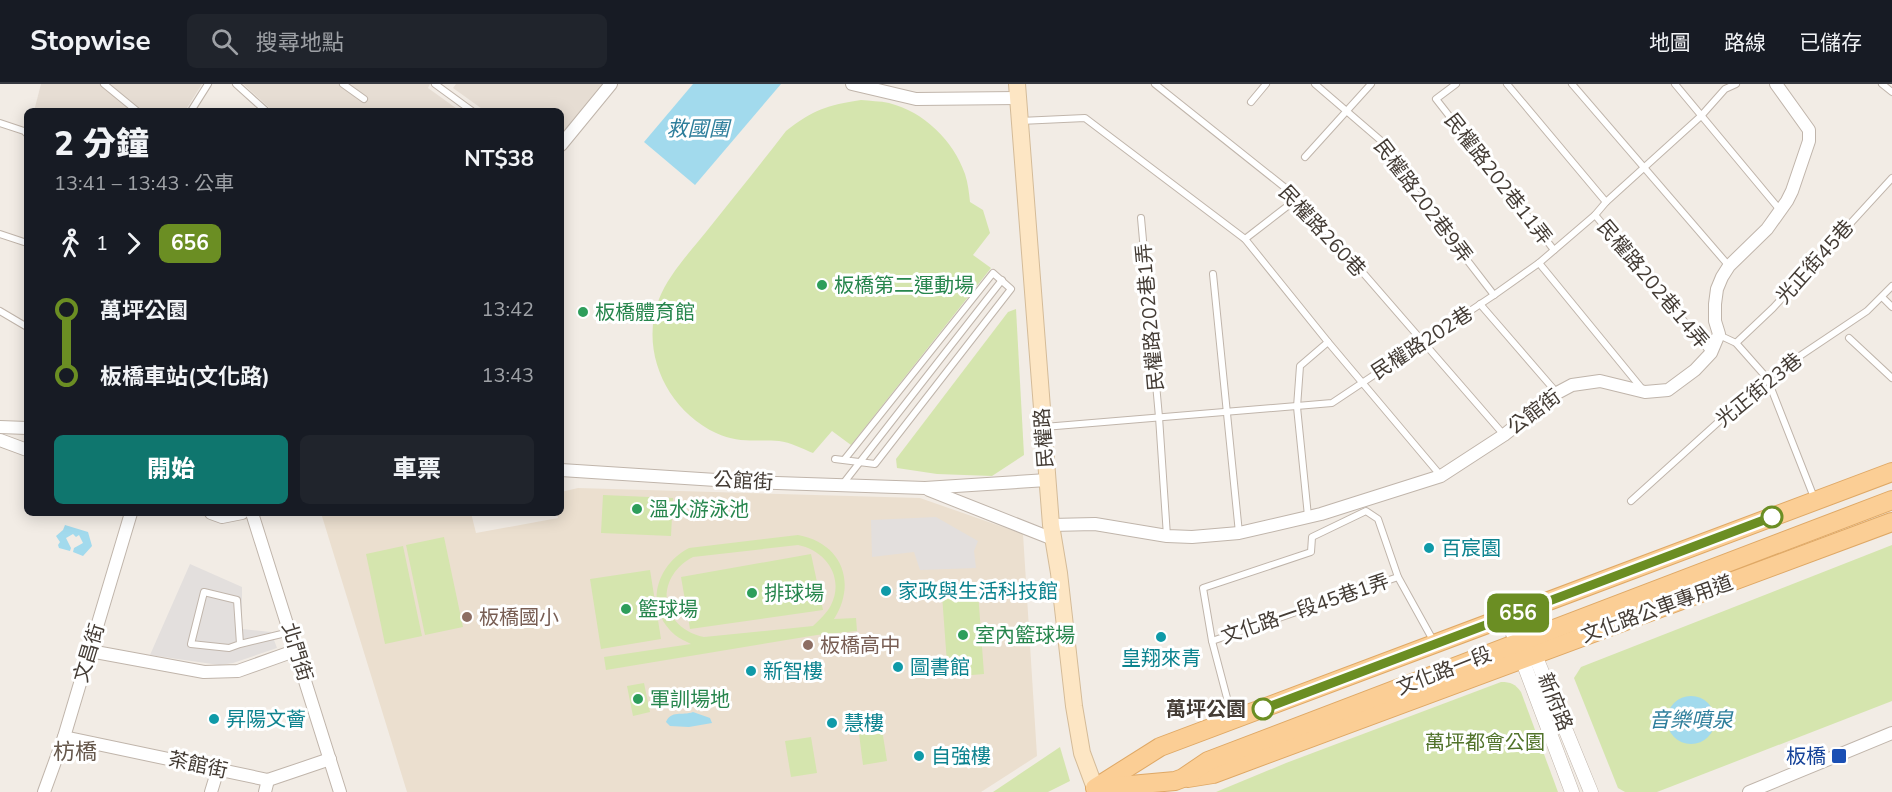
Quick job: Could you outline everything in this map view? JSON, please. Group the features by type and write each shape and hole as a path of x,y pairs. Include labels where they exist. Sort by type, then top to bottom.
{"main road":[{"name":"民權路","path":"1017,91 1052,532 1076,718 1082,753 1094,791"},
{"name":"文化路一段","path":"1094,791 1160,747 1892,472"},
{"path":"1525,649 1892,500"},
{"name":"文化路公車專用道","path":"1173,784 1213,774 1525,649 1892,522"},
{"path":"1094,791 1173,784"}],"street":[{"path":"564,141 611,84"},
{"path":"852,84 871,86 916,99 1017,91"},
{"name":"公館街","path":"1052,532 1095,524 1167,536 1192,537 1239,533 1308,517 1441,476 1504,435 1557,393 1572,385 1600,381 1645,392 1668,390 1695,370 1711,353 1719,334 1715,321 1717,289 1730,266 1757,241 1781,211 1792,191 1809,130 1776,84"},
{"path":"0,426 24,428"},
{"path":"0,440 24,449"},
{"name":"公館街","path":"564,470 747,482 925,488"},
{"path":"925,488 1047,480"},
{"path":"925,488 1052,532"},
{"name":"文昌街","path":"44,792 64,736 130,516"},
{"name":"北門街","path":"253,516 340,792"},
{"name":"新府路","path":"1512,615 1572,792"},
{"name":"新府路","path":"1525,649 1591,792"},
{"path":"90,651 204,672 238,671 297,650"},
{"path":"1749,792 1892,733"},
{"name":"茶館街","path":"64,736 218,769 267,786 330,759"},
{"path":"212,792 218,769"}],"lane":[{"path":"104,84 133,108"},
{"path":"193,108 208,84"},
{"path":"236,84 263,108"},
{"path":"344,84 364,99"},
{"path":"435,84 468,108"},
{"name":"民權路260巷","path":"1155,84 1298,198 1504,435"},
{"path":"1251,102 1266,84"},
{"name":"民權路202巷9弄","path":"1316,84 1386,145 1403,177 1494,295"},
{"path":"1305,157 1371,84"},
{"name":"民權路202巷11弄","path":"1456,84 1436,99 1554,250"},
{"path":"1507,84 1606,202"},
{"path":"1572,84 1730,266"},
{"path":"1675,84 1781,211"},
{"name":"民權路202巷","path":"1044,427 1332,403 1423,344 1539,262 1595,215 1606,202 1701,116 1724,86 1736,84"},
{"path":"1882,84 1892,92"},
{"path":"1020,121 1085,118 1245,239 1361,383 1441,476"},
{"path":"0,123 24,133"},
{"name":"光正街45巷","path":"1736,343 1773,308 1892,178"},
{"path":"1245,239 1298,198"},
{"name":"民權路202巷14弄","path":"1595,215 1711,353"},
{"name":"民權路202巷1弄","path":"1141,218 1167,536"},
{"path":"0,234 24,242"},
{"path":"1539,262 1645,392"},
{"path":"835,459 875,464 1011,289 1002,280 993,273 844,460"},
{"path":"1213,274 1239,533"},
{"path":"842,485 1002,280"},
{"name":"光正街23巷","path":"1631,501 1767,378 1867,311 1892,286"},
{"path":"1882,297 1892,307"},
{"path":"1480,304 1557,393"},
{"path":"0,312 24,325"},
{"path":"1719,334 1736,343 1767,378 1815,501"},
{"path":"1849,338 1892,378"},
{"path":"1308,517 1298,407 1300,366 1328,342"},
{"path":"1233,720 1212,641 1203,588 1311,552 1312,537 1366,511 1378,519 1398,577 1435,644"},
{"name":"文化路一段45巷1弄","path":"1212,641 1398,577"},
{"path":"240,644 237,600 204,592 191,644 229,648 291,631"}],"shaded area":[{"path":"41,84 202,84 187,108 35,108"},
{"path":"243,84 430,84 428,88 456,108 270,108"},
{"path":"456,84 606,84 564,137 564,108 481,108 453,88"},
{"name":"板橋高中","path":"578,488 920,498 1023,534 1037,756 981,792 407,792 322,516 472,516 476,533 564,516 564,491"},
{"path":"936,517 978,541 974,551 976,568 920,570 914,552 872,557 871,520"},
{"path":"190,564 242,587 242,629 271,632 277,648 233,663 219,665 150,655"}],"green space":[{"name":"板橋第二運動場","path":"861,100 886,102 902,107 925,120 945,139 965,174 970,202 983,210 990,233 973,255 991,268 851,445 832,431 813,453 783,442 740,440 716,433 699,423 684,410 671,394 662,377 655,358 653,339 654,319 659,299 680,264 786,131 804,118 821,110"},
{"path":"1016,309 1024,455 992,476 937,474 897,468 896,459 1008,312"},
{"name":"溫水游泳池","path":"603,495 673,498 671,536 601,533"},
{"path":"798,535 813,539 825,546 841,566 844,592 834,619 856,618 857,631 817,635 606,670 604,657 691,644 675,635 665,624 659,612 657,600 658,588 668,565 689,548","holes":["798,545 817,553 830,566 836,585 831,605 813,626 704,637 689,632 678,624 671,613 667,602 667,589 680,566 693,557"]},
{"path":"444,537 463,627 425,635 406,545"},
{"path":"1892,545 1892,701 1657,792 1625,792 1618,788 1574,678 1581,667"},
{"path":"403,546 422,636 385,644 366,554"},
{"name":"排球場","path":"811,554 823,610 690,629 681,577"},
{"name":"籃球場","path":"650,570 661,639 601,649 590,579"},
{"name":"室內籃球場","path":"978,592 984,674 948,677 942,595"},
{"name":"萬坪都會公園","path":"1501,682 1512,684 1521,692 1558,792 1216,792 1286,763"},
{"name":"軍訓場地","path":"644,683 650,712 633,716 627,686"},
{"path":"881,723 887,761 863,765 858,726"},
{"path":"811,737 817,773 791,777 785,741"},
{"path":"1060,747 1070,781 1048,792 993,792"}],"water":[{"name":"救國團","path":"693,84 781,84 695,185 644,142"},
{"path":"65,525 88,532 92,546 83,556 73,552 74,548 83,543 79,535 76,537 73,534 66,538 71,548 70,551 59,548 60,542 56,536"},
{"name":"音樂噴泉","path":"1686,696 1696,696 1708,703 1715,715 1715,725 1708,737 1696,744 1686,744 1671,733 1667,725 1667,715 1678,700"},
{"path":"693,712 710,718 712,723 689,727 670,726 666,722 671,716"}],"bus line":[{"name":"656","path":"1263,709 1772,517"}],"place":[{"name":"板橋第二運動場","path":"822,285"},
{"name":"板橋體育館","path":"583,312"},
{"name":"溫水游泳池","path":"637,509"},
{"name":"百宸園","path":"1429,548"},
{"name":"家政與生活科技館","path":"886,591"},
{"name":"排球場","path":"752,593"},
{"name":"籃球場","path":"626,609"},
{"name":"板橋國小","path":"467,617"},
{"name":"室內籃球場","path":"963,635"},
{"name":"皇翔來青","path":"1161,637"},
{"name":"板橋高中","path":"808,645"},
{"name":"圖書館","path":"898,667"},
{"name":"新智樓","path":"751,671"},
{"name":"軍訓場地","path":"638,699"},
{"name":"萬坪公園","path":"1263,709"},
{"name":"昇陽文薈","path":"214,719"},
{"name":"慧樓","path":"832,723"},
{"name":"自強樓","path":"919,756"},
{"name":"板橋","path":"1839,756"}],"district":[{"name":"枋橋","path":"75,752"}]}
